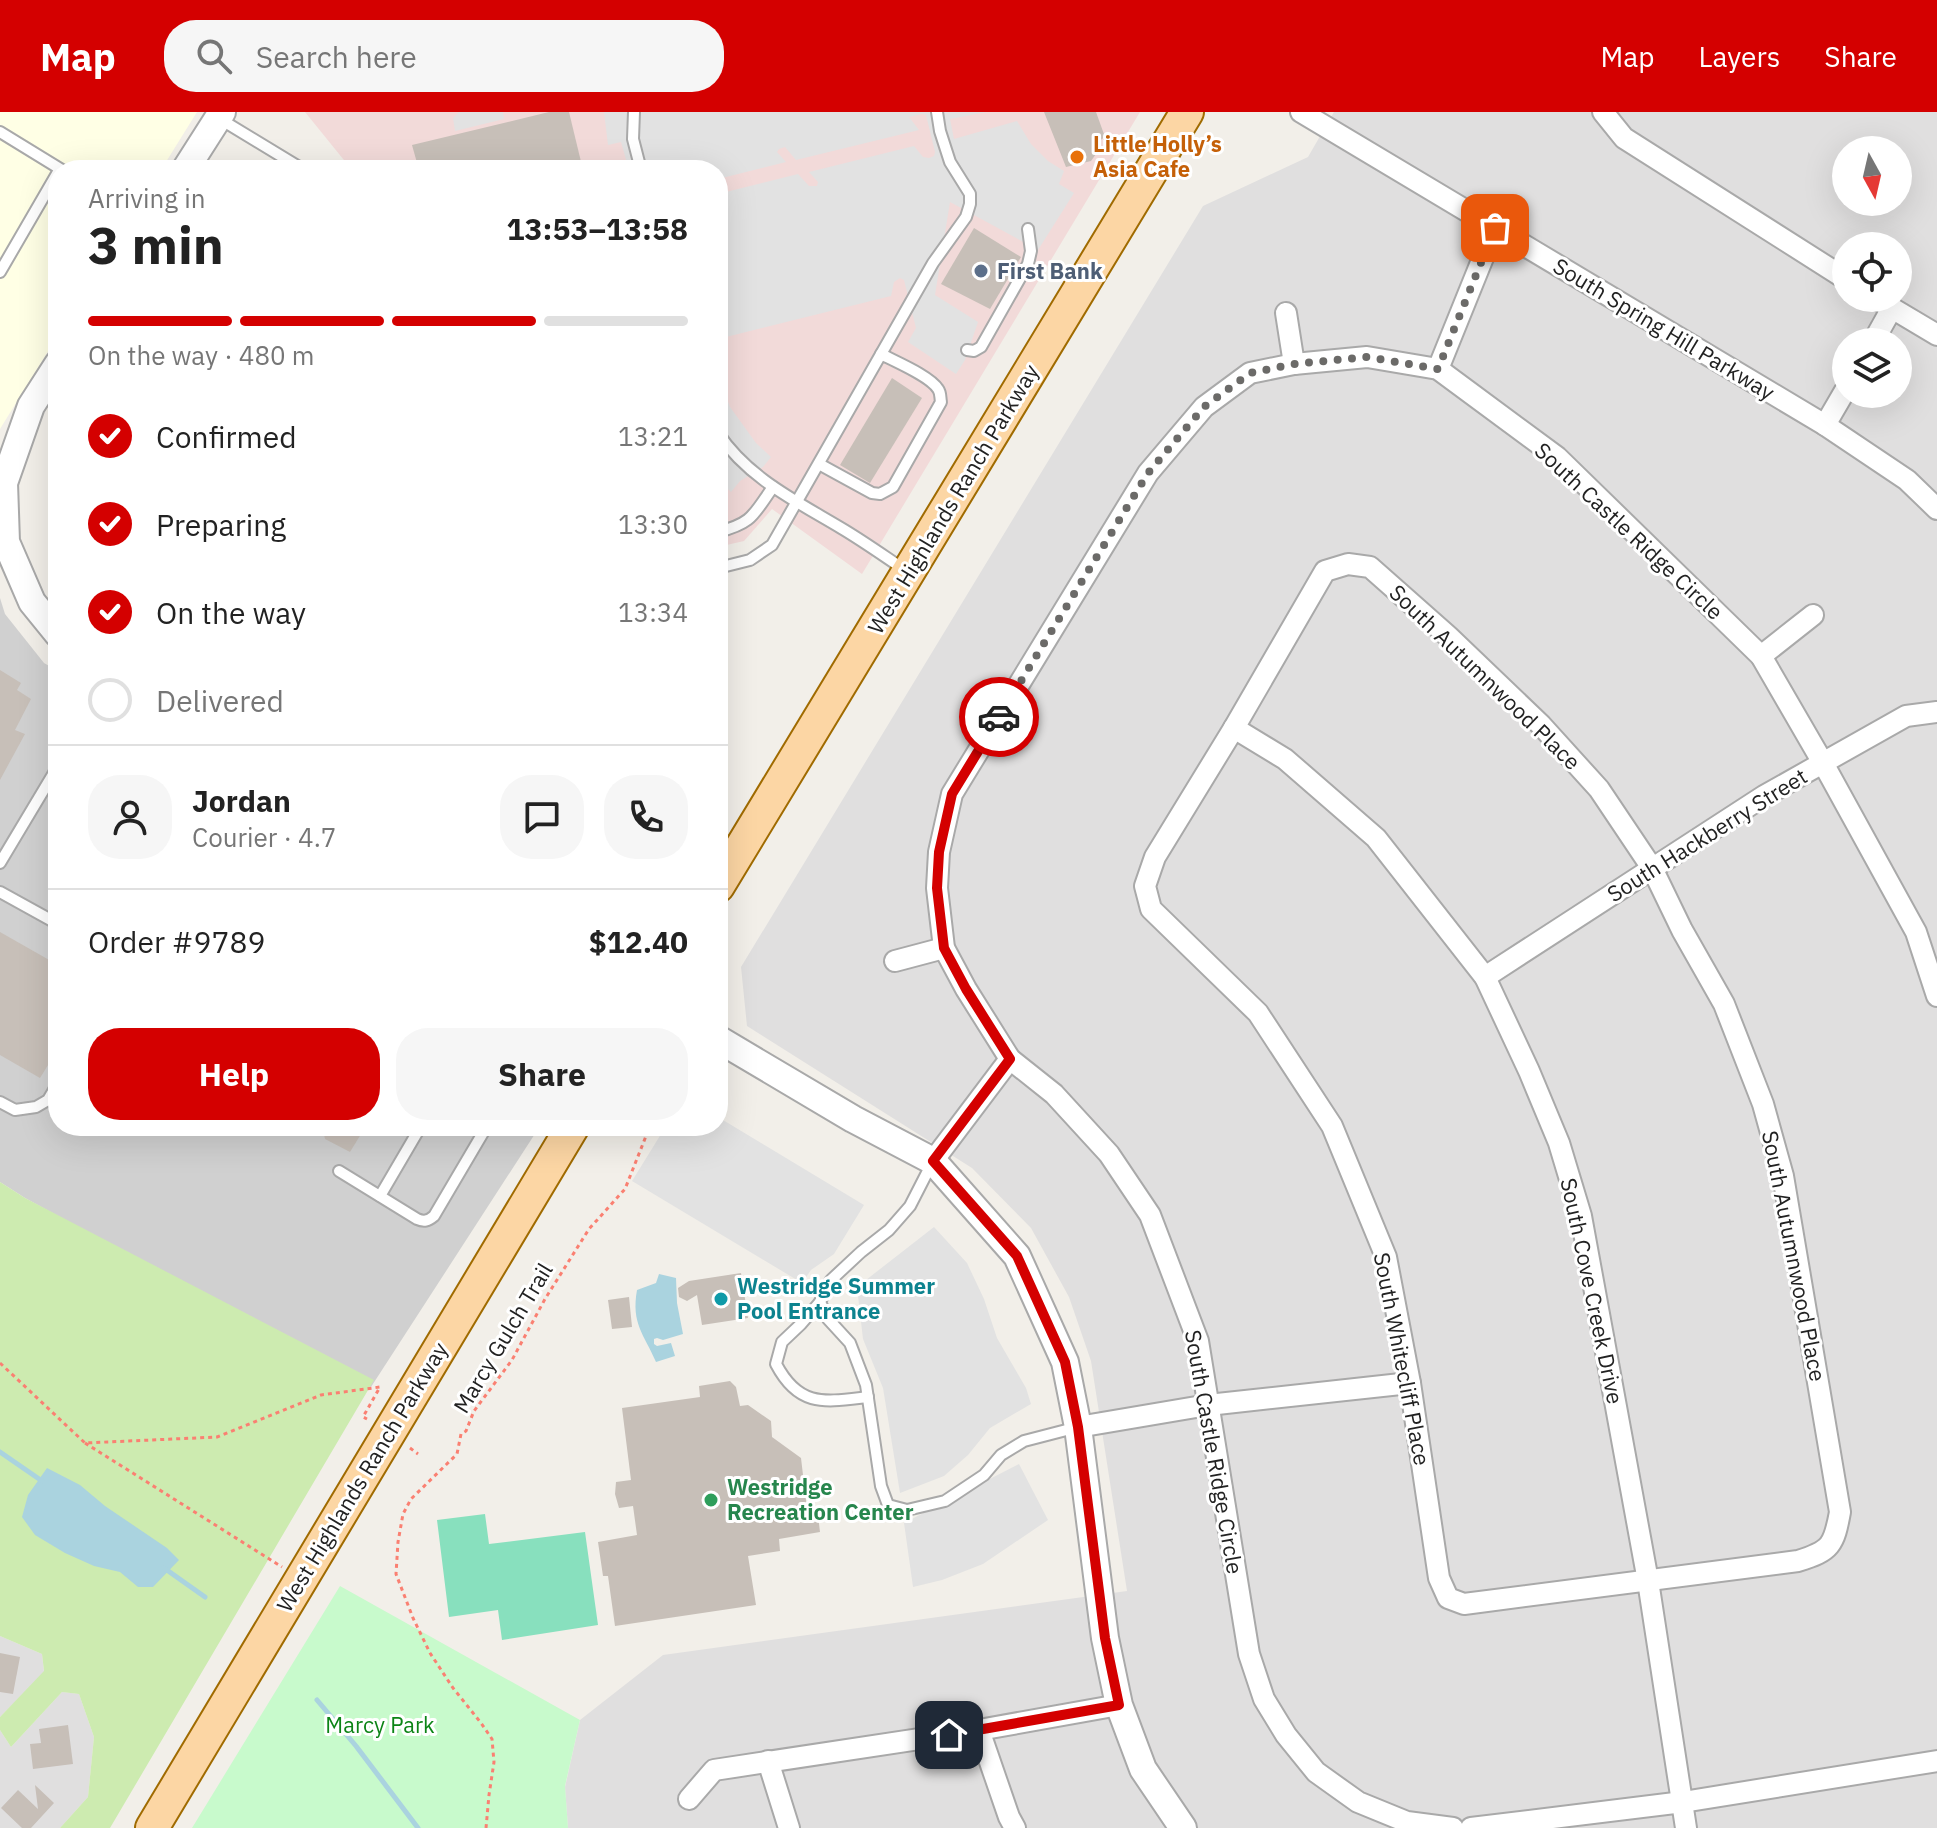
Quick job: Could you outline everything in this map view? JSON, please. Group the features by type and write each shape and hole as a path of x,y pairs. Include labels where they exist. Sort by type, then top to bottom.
{"main road":[{"name":"West Highlands Ranch Parkway","path":"728,869 1187,112"},
{"name":"West Highlands Ranch Parkway","path":"152,1828 567,1136"}],"street":[{"name":"South Spring Hill Parkway","path":"1301,112 1825,425 1907,480 1937,509"},
{"path":"1603,112 1624,138 1832,270"},
{"path":"191,160 220,115"},
{"path":"1438,369 1495,228"},
{"path":"1898,312 1937,335"},
{"path":"1286,313 1294,364"},
{"name":"South Castle Ridge Circle","path":"1453,1828 1407,1822 1358,1802 1316,1772 1286,1735 1264,1699 1249,1654 1198,1341 1150,1215 1109,1154 1054,1094 1010,1059 944,948 937,888 939,852 952,794 1148,473 1204,407 1250,373 1294,364 1367,357 1438,369 1557,457 1761,656 1916,932 1937,996"},
{"path":"48,380 31,406 4,483 3,533 32,602 48,622"},
{"path":"1825,425 1835,408"},
{"name":"South Autumnwood Place","path":"1234,728 1325,571 1348,564 1370,567 1541,725 1599,789 1652,868 1682,930 1724,1004 1763,1104 1783,1176 1840,1512 1836,1536 1821,1554 1798,1561 1648,1581"},
{"path":"1761,656 1813,615"},
{"name":"South Hackberry Street","path":"1485,977 1764,796 1906,716 1937,712"},
{"name":"South Cove Creek Drive","path":"1234,728 1285,759 1376,838 1485,977 1559,1143 1581,1216 1648,1581 1686,1828"},
{"name":"South Whitecliff Place","path":"1234,728 1155,857 1145,886 1151,909 1258,1013 1332,1126 1386,1257 1410,1383 1439,1578 1448,1598 1464,1604 1648,1581"},
{"path":"895,961 944,948"},
{"path":"728,1045 853,1119 933,1161 1017,1256 1065,1362 1078,1427 1105,1638 1119,1705 1143,1769 1183,1828"},
{"path":"933,1161 1010,1059"},
{"path":"1078,1427 1208,1405 1410,1383"},
{"path":"689,1799 714,1770 979,1730 1119,1705"},
{"path":"979,1730 1015,1828"},
{"path":"768,1761 789,1828"},
{"path":"1471,1828 1683,1802 1937,1761"}],"lane":[{"path":"634,112 633,139 638,160"},
{"path":"728,566 750,560 772,545 933,263 966,217 970,194 950,162 937,112"},
{"path":"220,115 289,160"},
{"path":"0,132 48,162"},
{"path":"0,272 48,190"},
{"path":"967,350 974,351 981,347 1028,264 1031,251 1028,229"},
{"path":"819,464 872,493 880,494 893,487 941,402 938,387 881,354"},
{"path":"728,448 773,487 908,572"},
{"path":"728,529 749,520 773,487"},
{"path":"0,863 48,783"},
{"path":"0,892 48,918"},
{"path":"0,1102 15,1110 36,1107 48,1100"},
{"path":"380,1196 415,1136"},
{"path":"339,1171 417,1219 429,1220 481,1136"},
{"path":"868,1397 832,1401 807,1398 784,1379 776,1364 782,1342 820,1302 831,1280 889,1230 910,1206 933,1161"},
{"path":"820,1302 828,1319 850,1343 866,1385 881,1486 888,1505 907,1510 945,1501 984,1475 1001,1455 1024,1441 1078,1427"}],"path":[{"name":"Marcy Gulch Trail","path":"486,1828 494,1762 492,1739 445,1676 413,1618 396,1574 403,1514 411,1499 457,1454 461,1434 466,1431 474,1411 512,1360 545,1299 589,1229 625,1189 646,1136"},
{"path":"0,1363 85,1443 301,1578"},
{"path":"85,1443 217,1437 321,1395 371,1387"}],"shaded area":[{"path":"0,112 197,112 167,160 48,160 48,351 0,429"},
{"path":"305,112 1140,112 862,574 772,509 744,541 728,545 728,160 344,160"},
{"path":"459,112 503,112 504,119 455,131 453,118"},
{"path":"604,112 987,112 950,119 954,139 1017,121 1031,144 1064,171 1059,184 1074,193 1038,250 950,202 935,295 978,322 965,360 956,374 908,342 916,328 904,280 900,278 894,282 891,296 728,337 728,192 798,174 809,186 817,186 818,182 809,172 914,146 923,157 929,158 935,152 926,115 909,117 919,130 796,160 785,147 777,152 786,162 728,176 728,160 626,160 621,142 608,145"},
{"path":"1334,112 1937,112 1937,1828 568,1828 565,1787 580,1720 663,1655 1127,1591 1091,1361 1069,1297 1031,1228 972,1168 747,1026 741,967 1203,206 1308,157"},
{"path":"728,402 756,443 771,457 731,492 728,489"},
{"path":"0,598 5,614 48,665 48,1136 534,1136 371,1387 0,1182"},
{"path":"728,1123 864,1205 834,1254 811,1270 802,1283 632,1181 660,1136 728,1136"},
{"path":"934,1227 967,1263 984,1299 997,1338 1026,1388 1031,1404 990,1428 968,1455 944,1476 900,1493 883,1388 863,1339 857,1287"},
{"path":"1019,1464 1048,1520 983,1564 942,1580 913,1587 904,1523"},
{"path":"0,1636 42,1654 44,1672 0,1717"},
{"path":"62,1692 79,1694 94,1737 88,1797 60,1828 0,1828 0,1730 11,1747"}],"green space":[{"path":"0,1182 25,1198 374,1380 110,1828 60,1828 88,1797 94,1737 79,1694 62,1692 11,1747 0,1730 0,1717 44,1671 42,1654 0,1636"},
{"path":"485,1514 489,1544 585,1532 598,1625 502,1640 498,1610 449,1617 437,1520"},
{"name":"Marcy Park","path":"340,1586 580,1720 565,1786 568,1828 192,1828"}],"water":[{"path":"659,1274 676,1278 683,1334 663,1340 654,1339 657,1346 671,1343 675,1356 656,1362 637,1320 636,1302 637,1290 656,1283"},
{"path":"47,1468 80,1485 179,1560 153,1587 138,1587 120,1572 94,1566 35,1535 22,1517 28,1495"}],"building":[{"path":"549,112 569,112 581,160 416,160 412,145"},
{"path":"1044,112 1096,112 1105,137 1099,141 1101,147 1091,161 1066,167"},
{"name":"First Bank","path":"974,228 1021,257 990,309 941,284"},
{"path":"892,378 922,398 870,483 840,465"},
{"path":"0,670 21,683 17,690 31,699 15,730 25,734 0,780"},
{"path":"0,932 48,959 48,1065 40,1078 0,1055"},
{"path":"324,1136 360,1136 350,1152"},
{"name":"Westridge Summer Pool Entrance","path":"741,1273 748,1318 702,1325 697,1295 687,1301 679,1297 678,1288 689,1281"},
{"path":"629,1297 632,1327 612,1329 608,1300"},
{"name":"Westridge Recreation Center","path":"730,1381 736,1387 740,1406 748,1405 771,1421 772,1437 801,1458 807,1509 817,1507 820,1532 779,1539 780,1551 748,1556 756,1605 615,1626 608,1576 603,1576 598,1542 637,1535 633,1506 619,1508 615,1494 616,1482 631,1480 622,1408 700,1397 699,1386"},
{"path":"0,1653 20,1657 13,1694 0,1692"},
{"path":"68,1725 73,1764 33,1769 30,1744 41,1743 39,1729"},
{"path":"35,1785 54,1803 31,1828 22,1828 1,1808 18,1790 38,1809"}],"waterway":[{"path":"0,1452 42,1481"},
{"path":"164,1568 205,1597"},
{"path":"317,1700 418,1828"}],"way so far":[{"path":"999,717 1148,473 1204,407 1250,373 1294,364 1367,357 1438,369 1495,228"}],"place":[{"name":"Little Holly’s Asia Cafe","path":"1077,157"},
{"name":"First Bank","path":"981,271"},
{"name":"Westridge Summer Pool Entrance","path":"721,1299"},
{"name":"Westridge Recreation Center","path":"711,1500"}],"route":[{"path":"949,1735 1119,1705 1105,1638 1078,1427 1065,1362 1017,1256 933,1161 1010,1059 944,948 937,888 939,852 952,794 999,717"}]}
